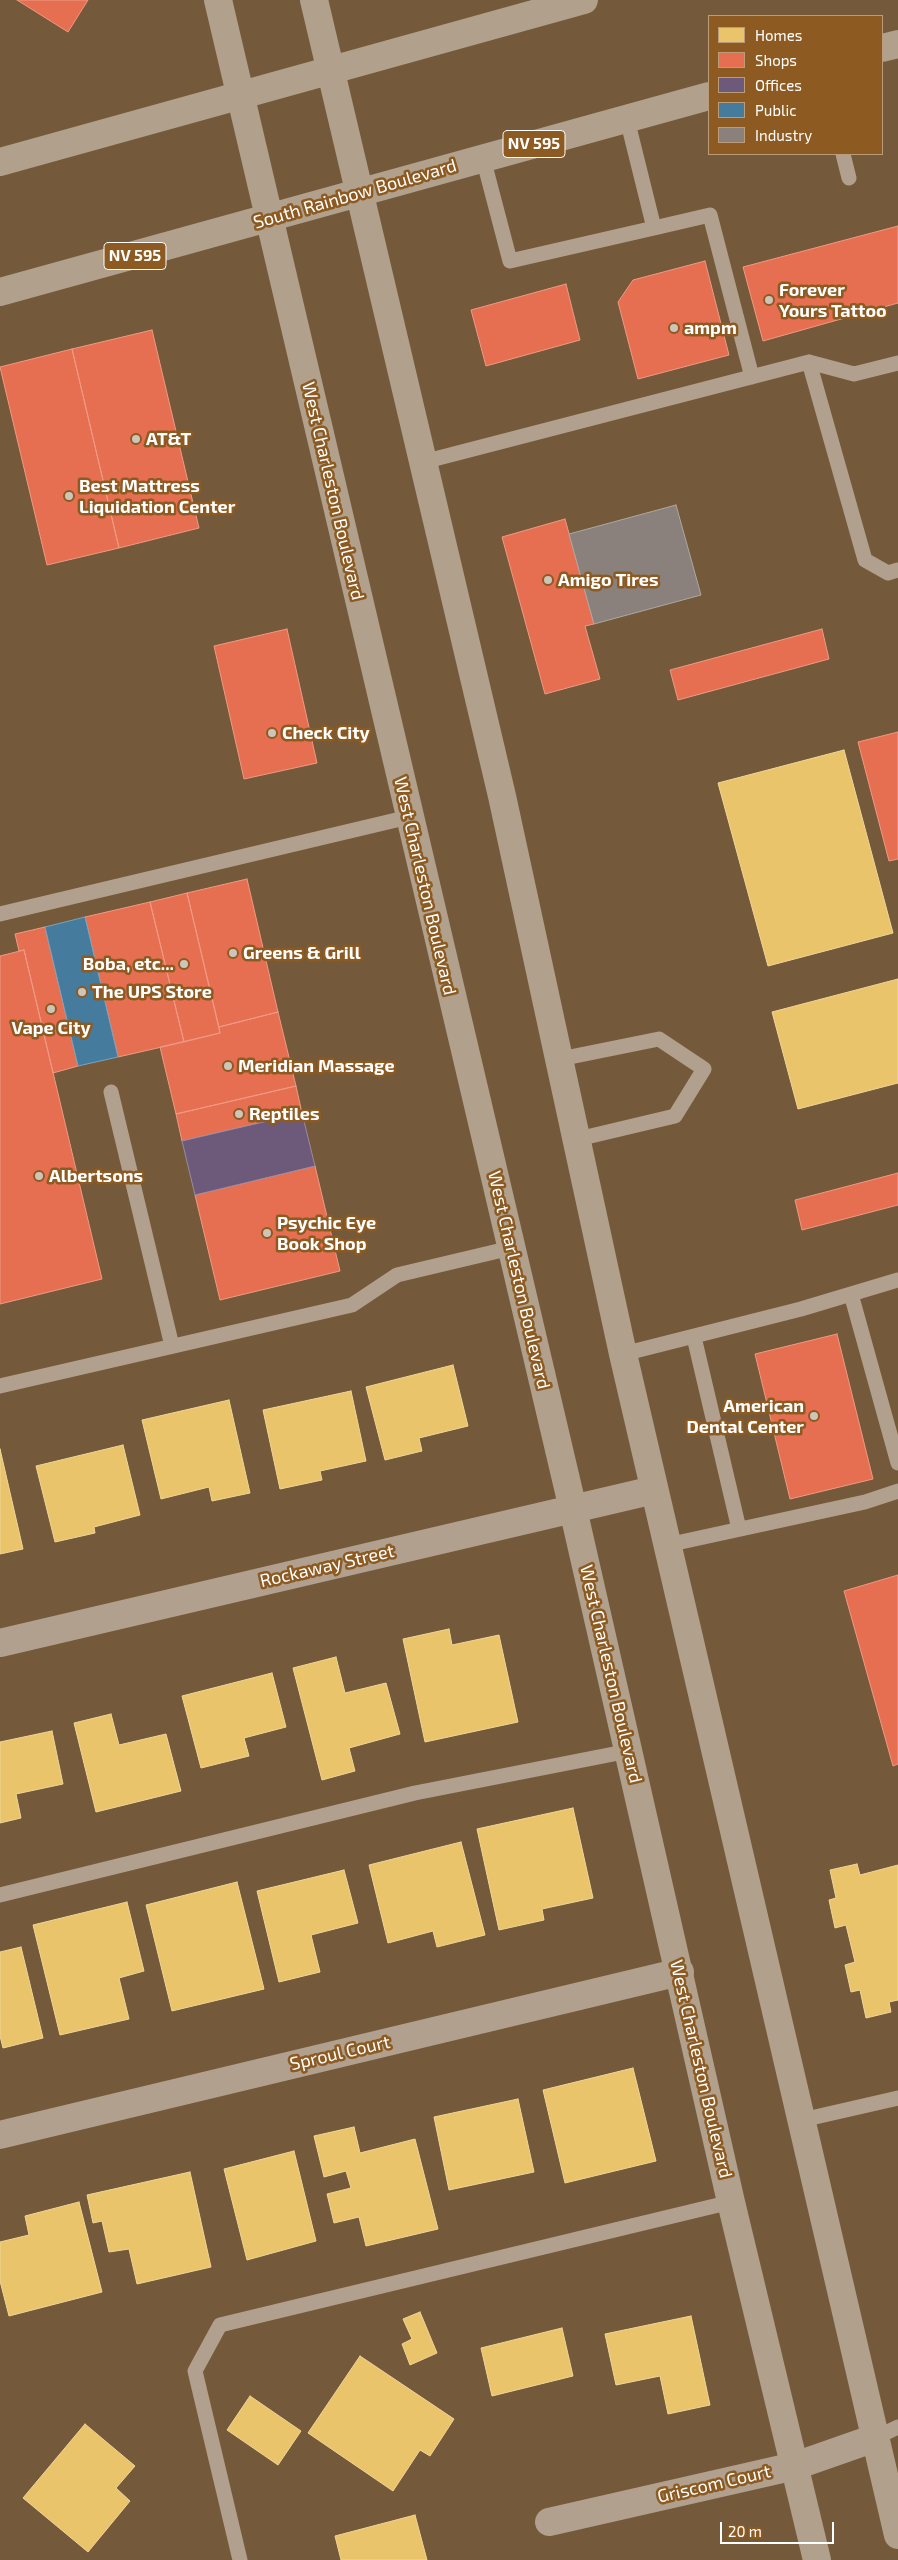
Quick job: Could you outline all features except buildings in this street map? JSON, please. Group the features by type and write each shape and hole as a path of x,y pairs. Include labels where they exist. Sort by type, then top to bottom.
{"main road":[{"name":"West Charleston Boulevard","path":"218,0 573,1509 731,2202 817,2560"},
{"path":"314,0 500,788 623,1354 802,2120 890,2435 898,2535"},
{"path":"0,162 584,0"},
{"path":"883,48 898,44"},
{"name":"South Rainbow Boulevard","path":"0,292 708,96"}],"street":[{"name":"Rockaway Street","path":"0,1643 654,1490"},
{"name":"Sproul Court","path":"0,2135 680,1972"},
{"name":"Griscom Court","path":"549,2522 795,2466 890,2435"}],"lane":[{"path":"627,119 654,228"},
{"path":"843,155 849,178"},
{"path":"483,158 510,261 710,215 752,377"},
{"path":"423,462 809,362 854,374 898,364"},
{"path":"809,362 866,560 888,573 898,570"},
{"path":"0,914 409,818"},
{"path":"560,1059 659,1039 704,1069 675,1116 578,1140"},
{"path":"111,1092 172,1346"},
{"path":"0,1386 352,1305 397,1275 511,1248"},
{"path":"623,1354 694,1337 898,1280"},
{"path":"851,1294 898,1463"},
{"path":"694,1337 739,1529"},
{"path":"667,1545 866,1502 898,1492"},
{"path":"0,1894 415,1794 629,1751"},
{"path":"802,2120 898,2098"},
{"path":"240,2560 195,2371 220,2325 731,2202"}],"place":[{"name":"Forever Yours Tattoo","path":"769,300"},
{"name":"ampm","path":"674,328"},
{"name":"AT&T","path":"136,439"},
{"name":"Best Mattress Liquidation Center","path":"69,496"},
{"name":"Amigo Tires","path":"548,580"},
{"name":"Check City","path":"272,733"},
{"name":"Greens & Grill","path":"233,953"},
{"name":"Boba, etc...","path":"184,964"},
{"name":"The UPS Store","path":"82,992"},
{"name":"Vape City","path":"51,1009"},
{"name":"Meridian Massage","path":"228,1066"},
{"name":"Reptiles","path":"239,1114"},
{"name":"Albertsons","path":"39,1176"},
{"name":"Psychic Eye Book Shop","path":"267,1233"},
{"name":"American Dental Center","path":"814,1416"}]}
